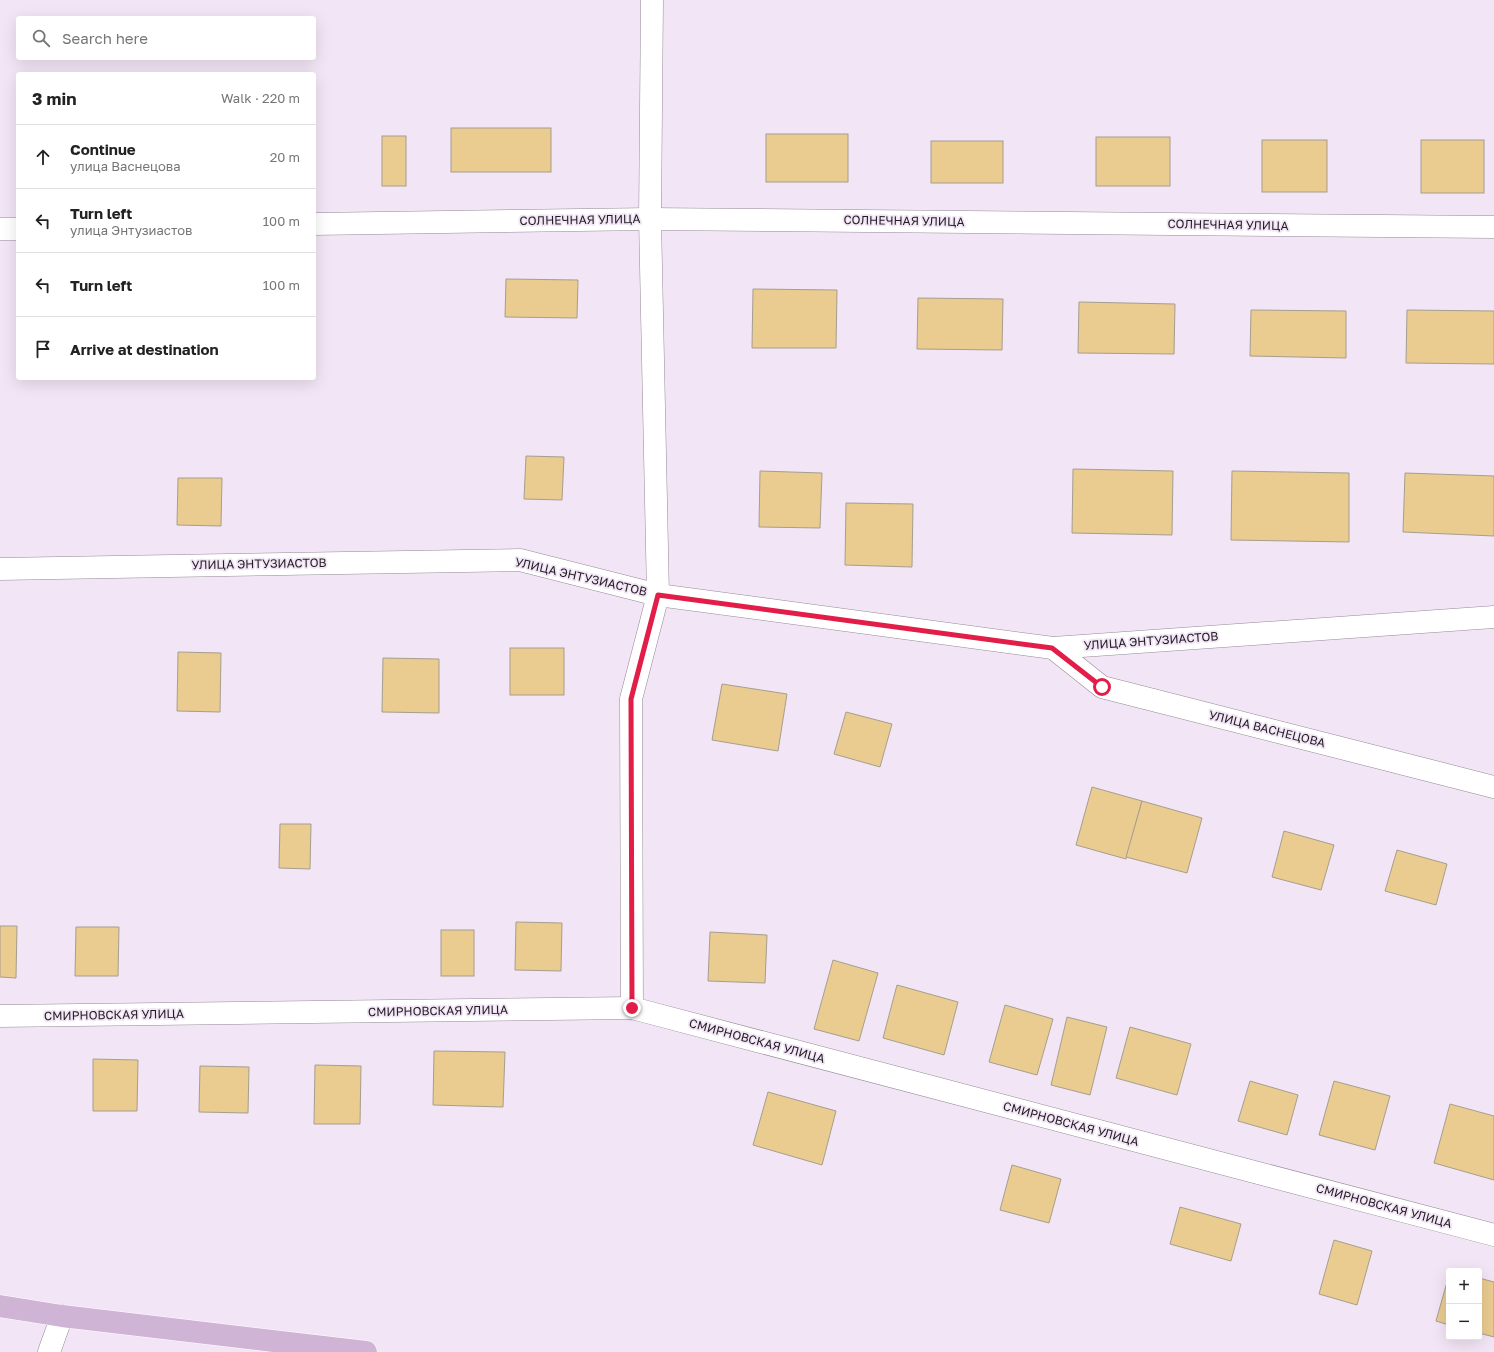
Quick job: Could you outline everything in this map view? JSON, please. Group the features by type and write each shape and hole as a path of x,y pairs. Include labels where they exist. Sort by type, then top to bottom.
{"main road":[{"path":"0,1306 62,1316 366,1352"}],"street":[{"path":"632,1008 631,699 658,595 650,218 652,0"},
{"name":"СОЛНЕЧНАЯ УЛИЦА","path":"316,224 650,218 1494,228"},
{"path":"0,229 16,228"},
{"name":"УЛИЦА ЭНТУЗИАСТОВ","path":"0,569 520,560 658,595 1052,648 1494,617"},
{"name":"УЛИЦА ВАСНЕЦОВА","path":"1052,648 1102,687 1494,787"},
{"name":"СМИРНОВСКАЯ УЛИЦА","path":"0,1016 632,1008 1494,1235"},
{"path":"49,1352 62,1316"}],"building":[{"path":"451,128 551,128 551,172 451,172"},
{"path":"766,134 848,134 848,182 766,182"},
{"path":"382,136 406,136 406,186 382,186"},
{"path":"1096,137 1170,137 1170,186 1096,186"},
{"path":"1262,140 1327,140 1327,192 1262,192"},
{"path":"1421,140 1484,140 1484,193 1421,193"},
{"path":"931,141 1003,141 1003,183 931,183"},
{"path":"506,279 578,280 577,318 505,317"},
{"path":"753,289 837,290 836,348 752,348"},
{"path":"918,298 1003,299 1002,350 917,349"},
{"path":"1079,302 1175,304 1174,354 1078,353"},
{"path":"1251,310 1346,311 1346,358 1250,356"},
{"path":"1407,310 1494,311 1494,364 1406,363"},
{"path":"526,456 564,457 562,500 524,499"},
{"path":"1073,469 1173,471 1172,535 1072,533"},
{"path":"760,471 822,473 820,528 759,527"},
{"path":"1232,471 1349,473 1349,542 1231,540"},
{"path":"1405,473 1494,476 1494,536 1403,532"},
{"path":"178,478 222,478 221,526 177,525"},
{"path":"846,503 913,504 912,567 845,565"},
{"path":"510,648 564,648 564,695 510,695"},
{"path":"178,652 221,653 220,712 177,711"},
{"path":"383,658 439,659 439,713 382,712"},
{"path":"722,684 787,694 778,751 712,740"},
{"path":"846,712 892,724 880,767 834,754"},
{"path":"1092,787 1142,801 1126,859 1076,845"},
{"path":"1142,801 1202,818 1187,873 1126,857"},
{"path":"280,824 311,824 310,869 279,868"},
{"path":"1284,831 1334,845 1321,890 1272,877"},
{"path":"1397,850 1447,864 1436,905 1385,891"},
{"path":"516,922 562,923 561,971 515,970"},
{"path":"0,926 17,926 16,978 0,977"},
{"path":"76,927 119,927 118,976 75,976"},
{"path":"441,930 474,930 474,976 441,976"},
{"path":"710,932 767,935 765,983 708,981"},
{"path":"833,960 878,973 859,1041 814,1029"},
{"path":"897,985 958,1002 944,1055 883,1038"},
{"path":"1005,1005 1053,1019 1037,1075 989,1062"},
{"path":"1067,1017 1107,1027 1090,1095 1051,1085"},
{"path":"1130,1027 1191,1044 1177,1095 1116,1078"},
{"path":"434,1051 505,1052 503,1107 433,1105"},
{"path":"93,1059 138,1060 137,1111 93,1111"},
{"path":"315,1065 361,1066 360,1124 314,1124"},
{"path":"200,1066 249,1067 248,1113 199,1112"},
{"path":"1250,1081 1298,1095 1287,1135 1238,1121"},
{"path":"1334,1081 1390,1096 1375,1150 1319,1135"},
{"path":"768,1092 836,1111 822,1165 753,1145"},
{"path":"1450,1104 1494,1116 1494,1180 1434,1163"},
{"path":"1012,1165 1061,1179 1049,1223 1000,1210"},
{"path":"1180,1207 1241,1224 1231,1261 1170,1244"},
{"path":"1334,1240 1372,1251 1357,1305 1319,1294"},
{"path":"1482,1279 1494,1282 1494,1337 1482,1334"},
{"path":"1446,1286 1446,1324 1436,1321"}],"route":[{"path":"632,1008 631,699 658,595 1052,648 1102,687"}]}
